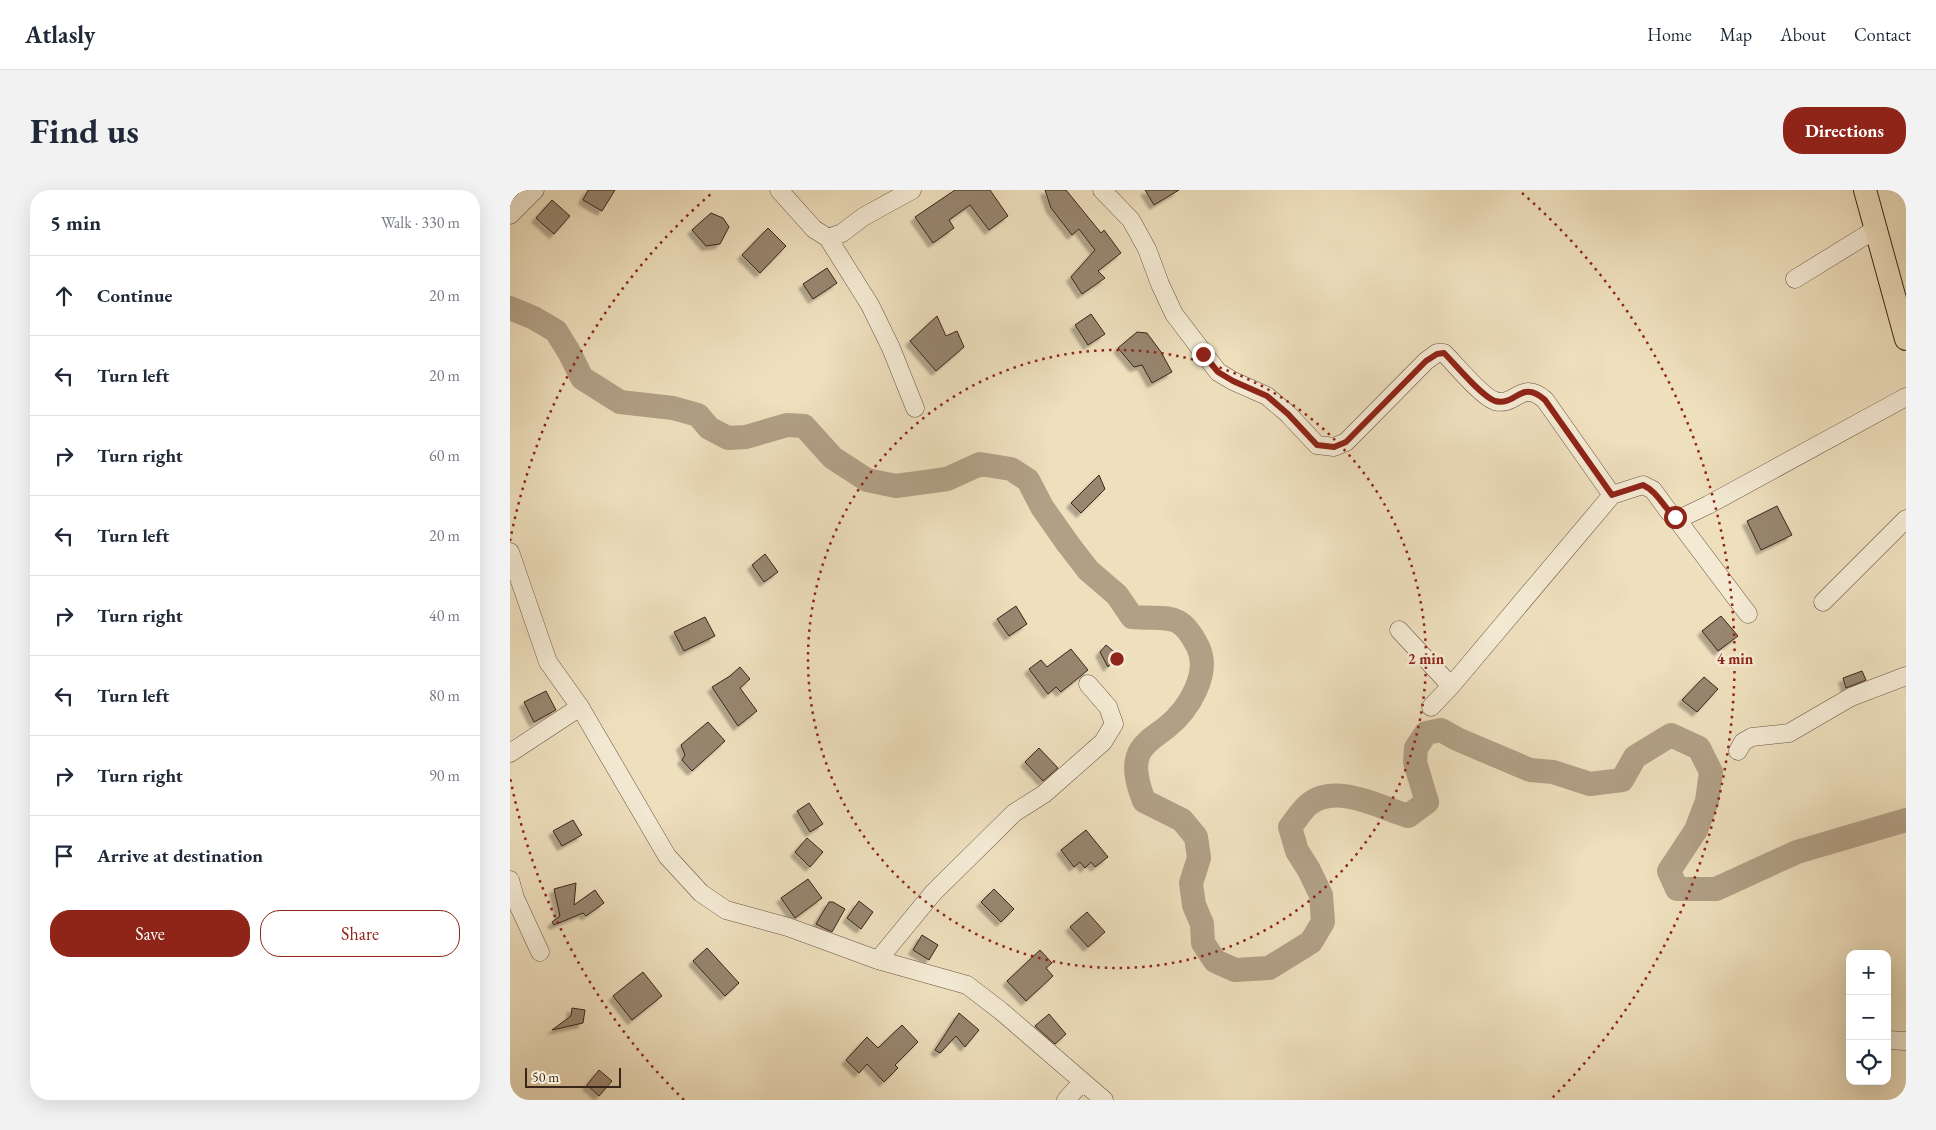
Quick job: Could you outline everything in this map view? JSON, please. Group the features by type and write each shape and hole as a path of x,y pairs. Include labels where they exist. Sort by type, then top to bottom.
{"main road":[{"path":"1865,190 1906,338"}],"street":[{"path":"510,215 535,190"},
{"path":"779,190 814,229 828,238 870,304 891,348 915,408"},
{"path":"828,238 842,233 863,216 912,190"},
{"path":"1102,190 1131,220 1147,249 1174,314 1218,372 1267,396 1288,414 1317,445 1334,447 1346,442 1426,361 1437,354 1444,353 1484,394 1495,401 1503,402 1532,391 1538,394 1545,400 1612,495"},
{"path":"1795,280 1876,229"},
{"path":"1675,517 1681,518 1708,505 1906,397"},
{"path":"1431,707 1452,686 1612,495 1643,485 1653,490 1668,512 1675,517 1748,614"},
{"path":"1823,602 1906,519"},
{"path":"510,552 548,662 580,707 667,856 701,893 726,910 788,927 878,960 967,985 1001,1011 1104,1100"},
{"path":"1399,630 1452,686"},
{"path":"1738,751 1743,742 1752,737 1789,733 1851,697 1906,676"},
{"path":"878,960 933,893 1014,813 1044,794 1104,742 1114,724 1108,707 1088,684"},
{"path":"510,753 580,707"},
{"path":"510,880 515,898 540,952"},
{"path":"1891,1040 1906,1041"},
{"path":"1066,1100 1082,1082"}],"building":[{"path":"588,190 615,190 602,211 583,200"},
{"path":"955,190 990,190 1008,216 989,230 970,205 949,220 954,228 933,243 915,217"},
{"path":"1045,190 1066,190 1101,233 1104,230 1121,253 1098,271 1105,278 1082,294 1071,277 1095,250 1079,229 1072,235 1051,208"},
{"path":"1145,190 1179,190 1154,205"},
{"path":"552,200 570,216 554,234 536,218"},
{"path":"711,213 723,218 729,227 720,244 706,246 692,230"},
{"path":"768,228 786,246 760,273 742,255"},
{"path":"827,268 837,283 813,299 803,284"},
{"path":"1091,314 1105,334 1088,345 1075,325"},
{"path":"937,316 946,336 957,331 964,347 936,371 910,341"},
{"path":"1137,332 1147,333 1161,352 1172,372 1152,383 1142,365 1134,367 1118,348"},
{"path":"1099,475 1105,489 1081,513 1071,503"},
{"path":"1777,506 1792,535 1761,550 1747,521"},
{"path":"765,554 778,572 764,582 752,565"},
{"path":"1016,606 1027,624 1009,636 997,619"},
{"path":"1721,616 1738,636 1718,651 1702,631"},
{"path":"705,617 715,636 684,651 674,632"},
{"path":"1106,645 1118,655 1108,667 1100,652"},
{"path":"1071,649 1088,670 1061,692 1056,687 1048,694 1029,669 1041,660 1047,667"},
{"path":"740,667 750,679 740,688 757,711 738,726 712,687 730,676"},
{"path":"1862,671 1866,680 1846,688 1843,678"},
{"path":"1704,677 1718,689 1697,712 1682,700"},
{"path":"546,691 556,710 534,722 524,702"},
{"path":"708,722 725,741 692,771 682,760 685,755 681,745"},
{"path":"1039,748 1058,768 1043,781 1025,762"},
{"path":"809,803 823,824 810,832 797,811"},
{"path":"573,820 582,835 562,846 553,831"},
{"path":"1086,830 1108,857 1095,867 1091,862 1085,868 1080,862 1074,867 1061,850"},
{"path":"807,838 823,852 810,867 795,852"},
{"path":"808,879 822,898 795,918 781,898"},
{"path":"576,883 574,905 595,890 604,903 586,916 583,913 554,925 552,922 560,916 554,889"},
{"path":"994,889 1014,909 1001,922 981,902"},
{"path":"859,901 873,912 861,929 847,918"},
{"path":"829,902 833,902 845,909 832,932 816,924"},
{"path":"1087,912 1105,932 1088,947 1070,927"},
{"path":"922,935 938,945 929,960 913,950"},
{"path":"707,948 739,983 725,996 693,961"},
{"path":"1040,950 1052,963 1046,968 1053,976 1026,1001 1007,981"},
{"path":"643,972 662,996 632,1020 613,996"},
{"path":"572,1008 585,1010 583,1023 552,1030 571,1016"},
{"path":"959,1013 979,1030 965,1047 956,1036 940,1053 935,1050"},
{"path":"1049,1014 1066,1034 1055,1044 1035,1026"},
{"path":"902,1025 918,1042 895,1065 898,1068 884,1082 867,1064 859,1073 846,1060 867,1037 878,1048"},
{"path":"599,1070 612,1081 599,1096 587,1085"}],"waterway":[{"path":"510,308 534,318 556,331 582,378 620,402 673,408 698,415 709,428 728,438 746,437 787,425 804,426 833,458 867,480 896,486 947,479 980,464 1011,469 1028,480 1042,507 1068,544 1088,570 1117,595 1132,617 1164,618 1179,622 1185,627 1198,647 1202,668 1195,691 1175,720 1150,740 1140,751 1136,773 1144,801 1182,820 1196,837 1199,858 1191,883 1194,905 1202,924 1203,943 1215,961 1235,970 1269,968 1311,942 1323,922 1321,895 1297,851 1290,827 1301,813 1308,805 1319,798 1344,796 1371,802 1408,816 1427,802 1415,762 1416,748 1426,733 1441,730 1457,739 1530,770 1553,772 1590,784 1622,780 1635,757 1671,735 1699,748 1711,772 1707,801 1696,830 1669,871 1677,889 1716,889 1797,852 1906,820"}],"route":[{"path":"1203,354 1218,372 1267,396 1288,414 1317,445 1334,447 1346,442 1426,361 1437,354 1444,353 1484,394 1495,401 1503,402 1532,391 1538,394 1545,400 1612,495 1643,485 1653,490 1668,512 1675,517"}]}
